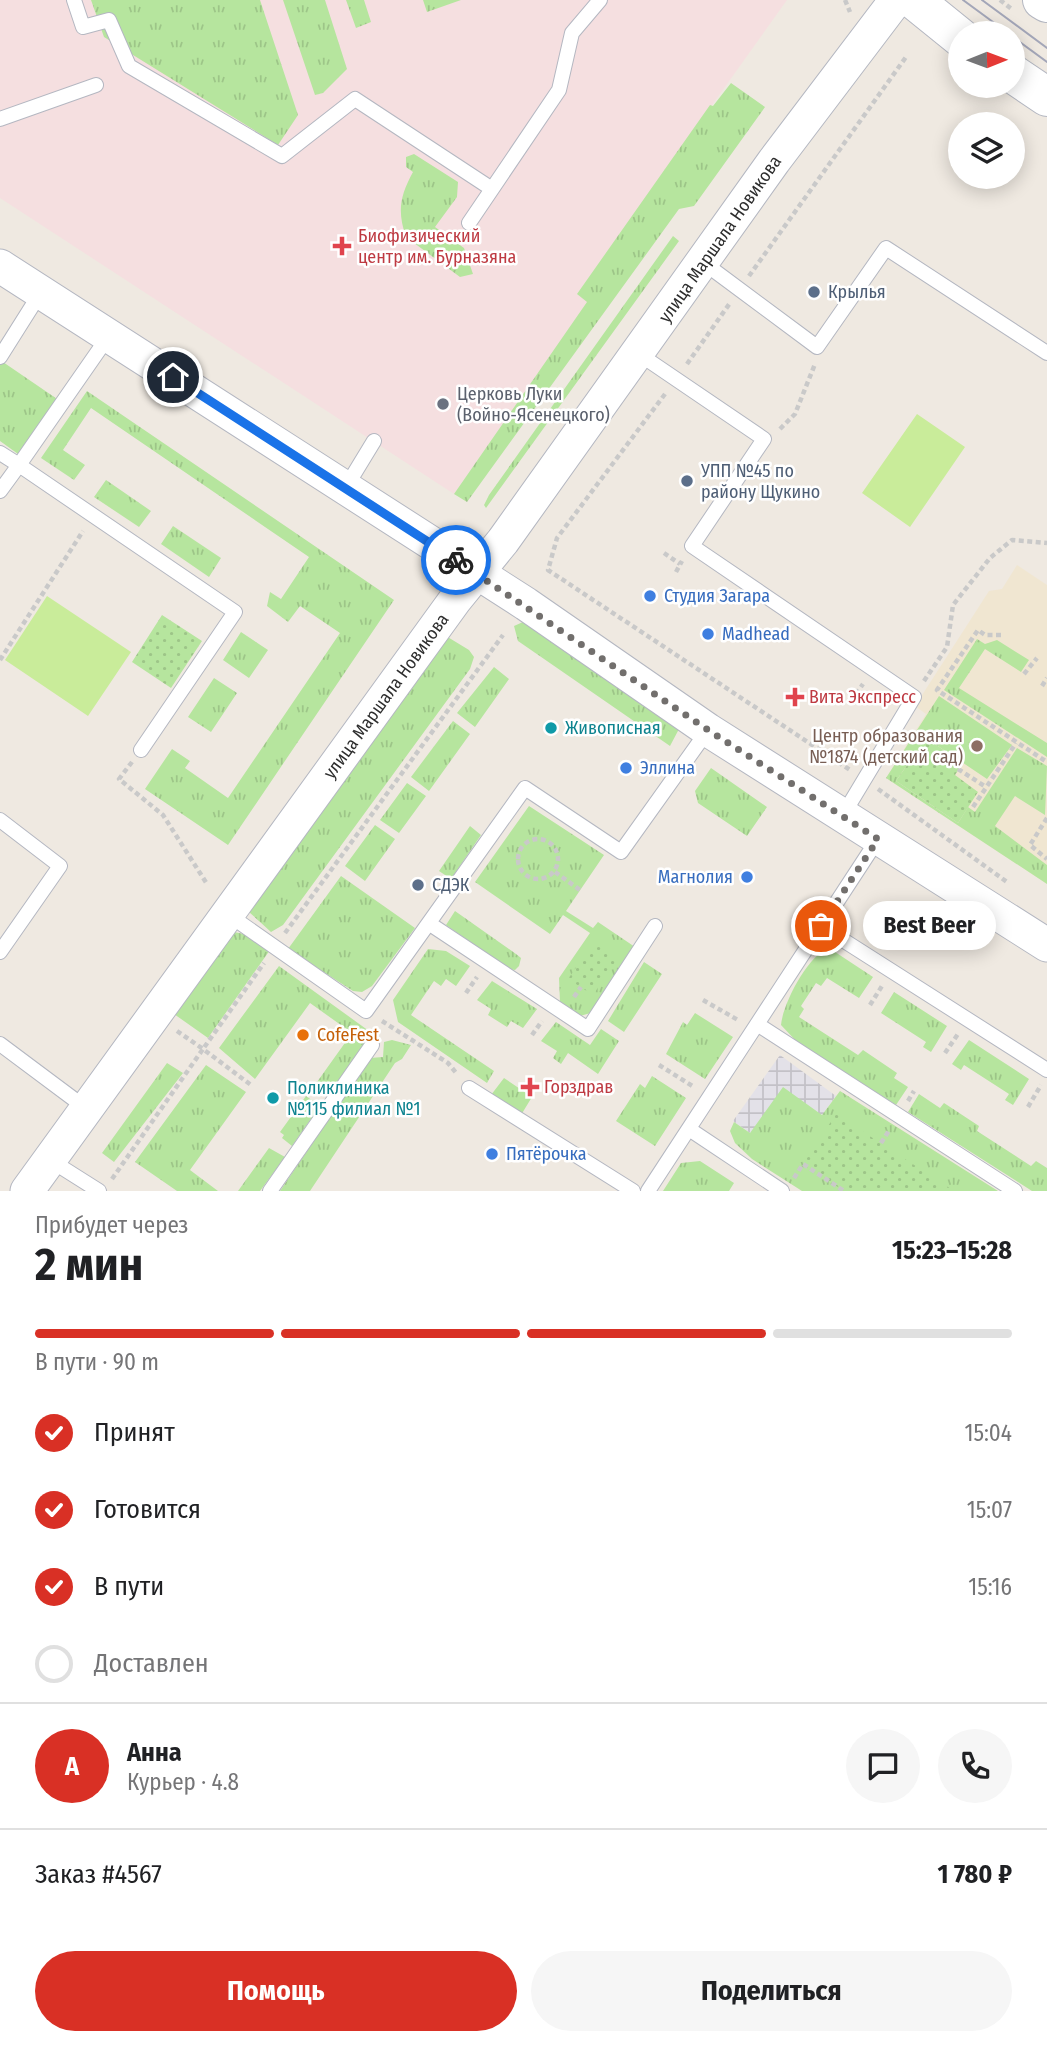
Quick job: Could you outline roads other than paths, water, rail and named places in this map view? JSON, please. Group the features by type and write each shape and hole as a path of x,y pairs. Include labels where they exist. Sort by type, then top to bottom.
{"main road":[{"path":"914,0 948,27"},
{"path":"1042,0 1047,4"},
{"path":"1026,83 1047,97"}],"street":[{"name":"улица Маршала Новикова","path":"27,1191 476,573 639,354 782,150 896,0"},
{"path":"0,266 345,487 842,817 1047,945"}],"lane":[{"path":"74,0 83,27 109,20 129,66 282,156 355,99 492,189"},
{"path":"469,223 559,90 572,33 600,0"},
{"path":"0,119 96,85"},
{"path":"704,263 817,346 886,248 1047,353"},
{"path":"0,357 41,292"},
{"path":"0,491 108,337"},
{"path":"639,354 764,439 692,546 914,696 842,817"},
{"path":"345,487 374,441"},
{"path":"0,453 235,612 141,750"},
{"path":"229,915 366,1011 525,788 621,852 708,730"},
{"path":"0,820 60,866 0,952"},
{"path":"648,1191 878,839"},
{"path":"430,924 588,1029 655,926"},
{"path":"821,926 1047,1070"},
{"path":"755,1027 1015,1191"},
{"path":"0,1044 87,1109"},
{"path":"270,1191 372,1045"},
{"path":"469,1088 633,1191"},
{"path":"689,1129 787,1186"},
{"path":"50,1160 99,1191"}],"tram line":[{"path":"963,0 992,21"},
{"path":"982,0 1047,48"},
{"path":"1026,47 1047,62"}],"place":[{"name":"Биофизический центр им. Бурназяна","path":"342,246"},
{"name":"Крылья","path":"814,292"},
{"name":"Церковь Луки (Войно-Ясенецкого)","path":"443,404"},
{"name":"УПП №45 по району Щукино","path":"687,481"},
{"name":"Студия Загара","path":"650,596"},
{"name":"Madhead","path":"708,634"},
{"name":"Вита Экспресс","path":"795,697"},
{"name":"Живописная","path":"551,728"},
{"name":"Центр образования №1874 (детский сад)","path":"977,746"},
{"name":"Эллина","path":"626,768"},
{"name":"Магнолия","path":"747,877"},
{"name":"СДЭК","path":"418,885"},
{"name":"Best Beer","path":"821,926"},
{"name":"CofeFest","path":"303,1035"},
{"name":"Горздрав","path":"530,1087"},
{"name":"Поликлиника №115 филиал №1","path":"273,1098"},
{"name":"Пятёрочка","path":"492,1154"}]}
